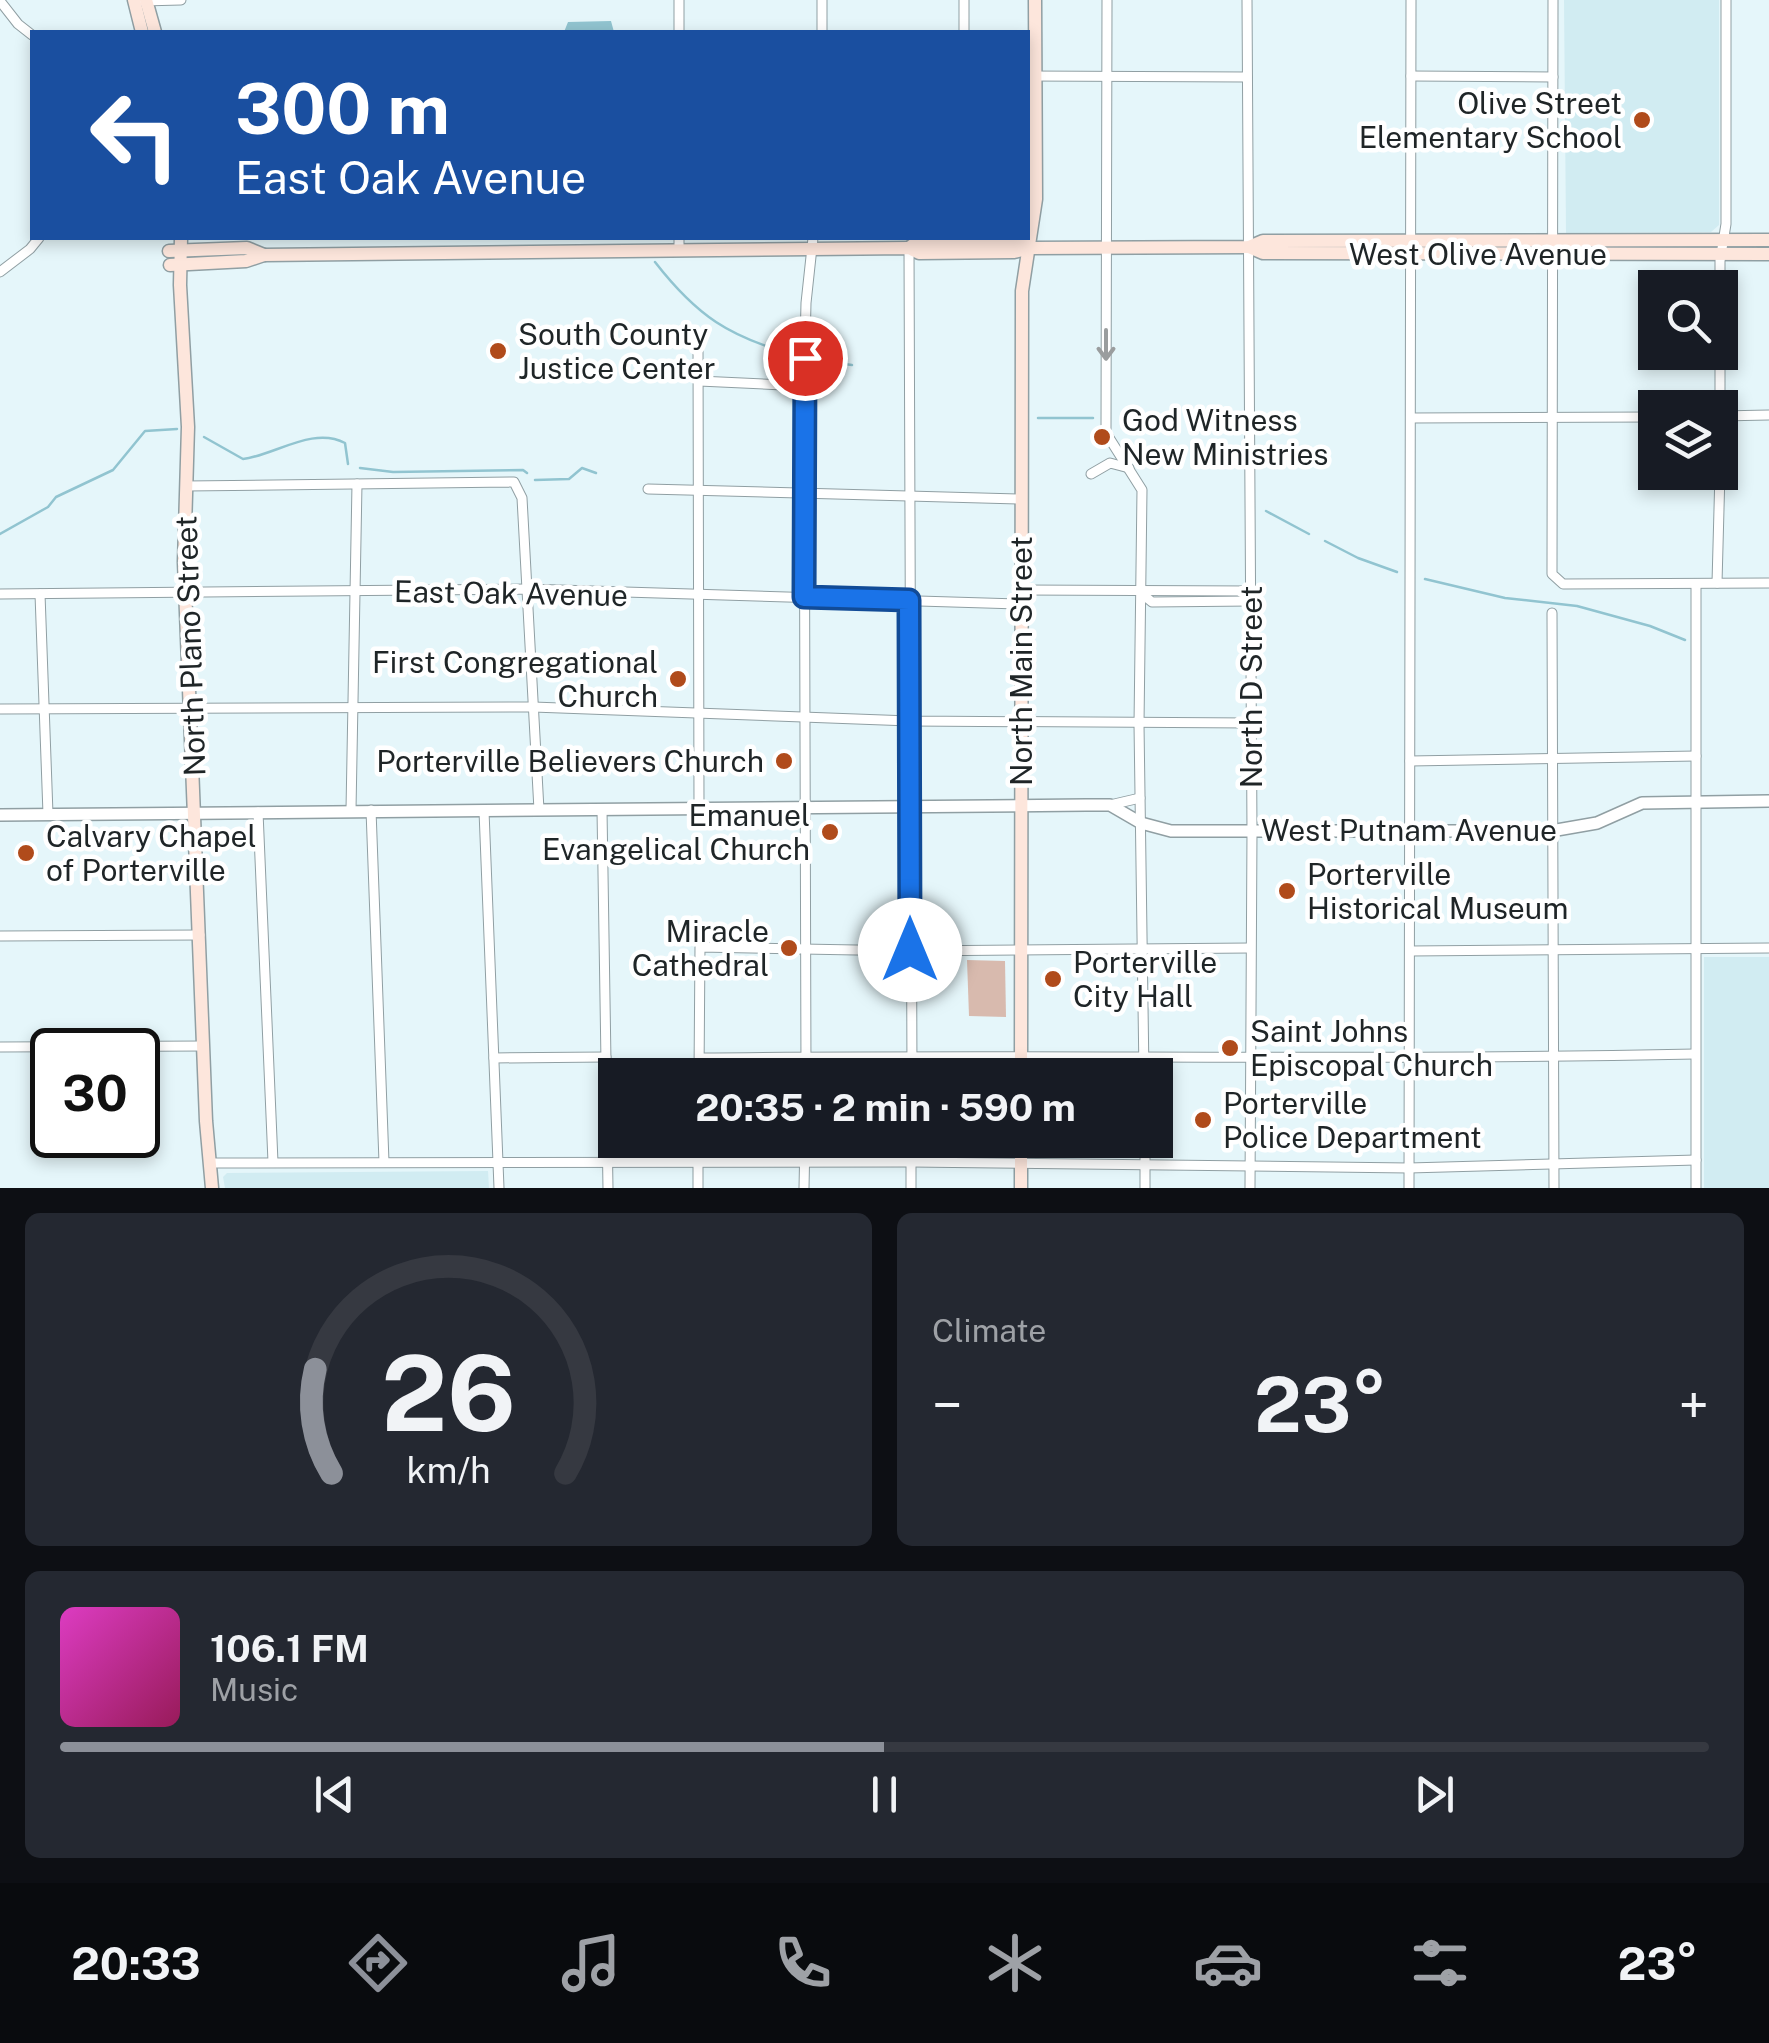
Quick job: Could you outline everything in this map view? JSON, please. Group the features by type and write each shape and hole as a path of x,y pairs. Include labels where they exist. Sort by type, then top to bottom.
{"main road":[{"path":"134,0 142,30"},
{"path":"146,0 154,30"},
{"name":"North Main Street","path":"1021,1056 1022,291 1036,199 1031,76 1035,0"},
{"path":"910,248 918,240"},
{"path":"990,240 1017,241 1030,248"},
{"path":"1624,254 1627,248 1644,248 1660,240"},
{"name":"West Olive Avenue","path":"1030,248 1249,247 1263,253 1552,247 1660,240 1769,254"},
{"name":"West Olive Avenue","path":"1552,247 1624,254 1769,240"},
{"path":"175,251 246,261 264,255 679,243 812,243 910,248 919,252 1014,252 1030,248"},
{"name":"North Plano Street","path":"175,251 188,408 185,592 212,1188"},
{"path":"1021,1158 1021,1188"}],"street":[{"path":"134,0 181,0"},
{"path":"679,0 679,30"},
{"path":"822,0 822,30"},
{"path":"964,0 964,30"},
{"path":"1107,0 1106,433 1142,490 1143,1057"},
{"name":"North D Street","path":"1247,0 1250,1188"},
{"path":"1409,1188 1411,0"},
{"path":"1553,0 1552,574 1563,584 1769,583"},
{"path":"1721,270 1726,0"},
{"path":"0,1 30,33"},
{"path":"1031,76 1247,77"},
{"path":"1412,76 1553,76"},
{"path":"0,272 37,240"},
{"path":"806,1057 804,386 812,243"},
{"path":"910,248 912,1056"},
{"path":"698,342 700,809"},
{"path":"700,380 804,386"},
{"path":"1738,415 1769,414"},
{"path":"1411,418 1638,417"},
{"path":"1091,474 1110,463 1130,468"},
{"path":"186,486 514,482 522,498 538,810"},
{"path":"351,810 357,484"},
{"path":"648,489 1021,499"},
{"path":"1717,584 1720,490"},
{"path":"1696,584 1696,1188"},
{"name":"East Oak Avenue","path":"0,594 526,589 909,600 1141,593 1251,596"},
{"path":"40,594 48,814"},
{"path":"1552,613 1554,1188"},
{"path":"0,709 533,707 910,721 1250,723"},
{"path":"1410,761 1696,756"},
{"path":"0,814 1110,805 1140,798"},
{"name":"West Putnam Avenue","path":"1110,805 1140,824 1171,831 1409,832 1551,831 1598,822 1642,803 1769,801"},
{"path":"371,810 384,1162"},
{"path":"602,810 606,1058"},
{"path":"484,811 499,1188"},
{"path":"258,812 273,1162"},
{"path":"0,936 200,935"},
{"path":"1250,948 700,947 700,1058 1407,1059 1696,1054"},
{"path":"1410,951 1769,948"},
{"path":"0,1046 30,1046"},
{"path":"160,1047 204,1046"},
{"path":"494,1058 598,1058"},
{"path":"608,1158 608,1188"},
{"path":"698,1158 698,1188"},
{"path":"804,1158 804,1188"},
{"path":"911,1188 912,1158"},
{"path":"1145,1158 1145,1188"},
{"path":"209,1164 912,1162 1409,1168 1696,1160"}],"shaded area":[{"name":"Olive Street Elementary School","path":"1564,0 1719,0 1719,225 1711,232 1566,233"},
{"path":"1704,957 1769,957 1769,1188 1704,1188"},
{"path":"967,960 1005,961 1006,1017 969,1016"},
{"path":"488,1171 489,1188 225,1188 223,1177 227,1173"}],"water":[{"path":"611,21 613,30 565,30 568,22"}],"waterway":[{"path":"655,262 685,297 716,322 751,340 795,355"},
{"path":"813,360 852,365"},
{"path":"1038,418 1093,418"},
{"path":"0,534 48,507 56,497 113,470 145,431 177,429"},
{"path":"204,437 243,459 307,440 333,439 345,443 348,464"},
{"path":"360,468 393,472 527,473"},
{"path":"535,480 569,479 582,468 596,473"},
{"path":"1266,511 1309,534"},
{"path":"1325,541 1397,572"},
{"path":"1425,579 1505,598 1577,606 1685,640"}],"place":[{"name":"Olive Street Elementary School","path":"1642,120"},
{"name":"South County Justice Center","path":"498,351"},
{"name":"God Witness New Ministries","path":"1102,437"},
{"name":"First Congregational Church","path":"678,679"},
{"name":"Porterville Believers Church","path":"784,761"},
{"name":"Emanuel Evangelical Church","path":"830,832"},
{"name":"Calvary Chapel of Porterville","path":"26,853"},
{"name":"Porterville Historical Museum","path":"1287,891"},
{"name":"Miracle Cathedral","path":"789,948"},
{"name":"Porterville City Hall","path":"1053,979"},
{"name":"Saint Johns Episcopal Church","path":"1230,1048"},
{"name":"Porterville Police Department","path":"1203,1120"}],"route":[{"path":"805,358 804,597 909,600 910,950"}]}
